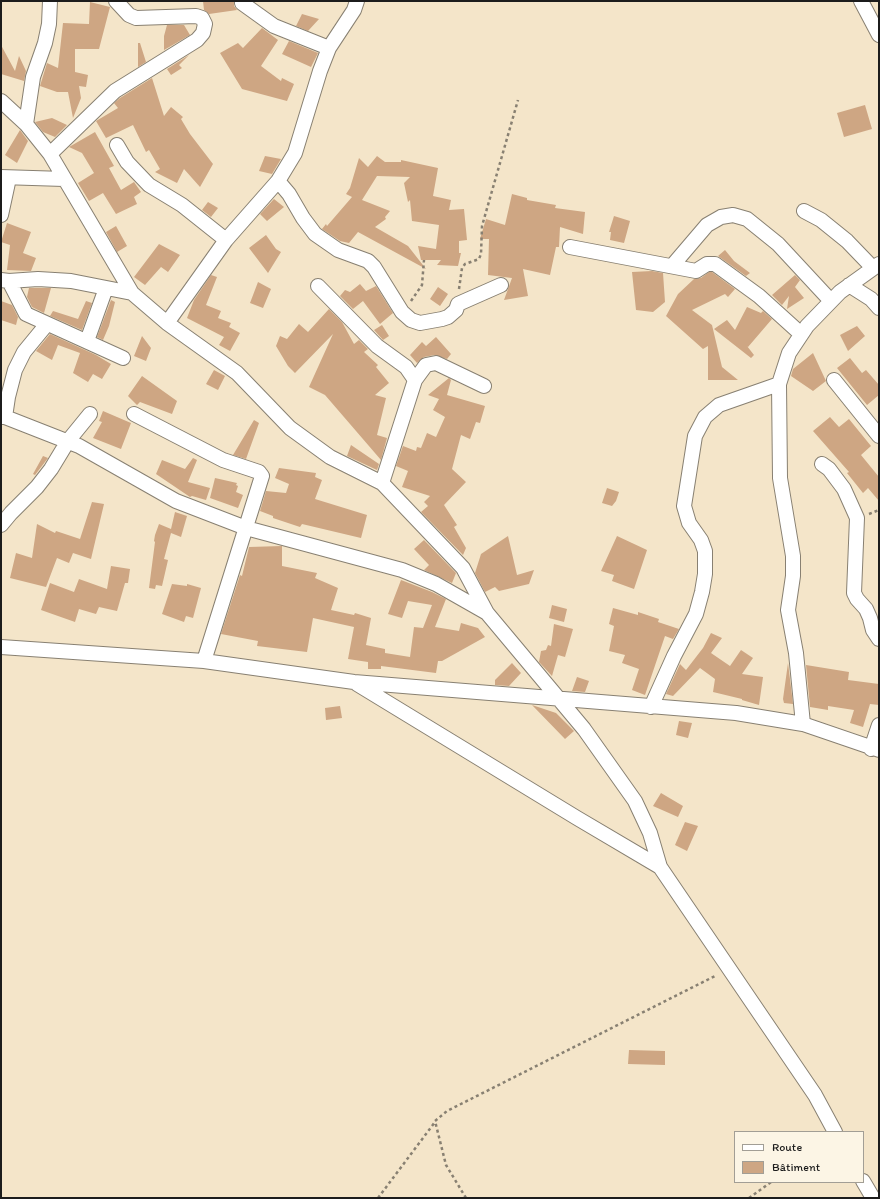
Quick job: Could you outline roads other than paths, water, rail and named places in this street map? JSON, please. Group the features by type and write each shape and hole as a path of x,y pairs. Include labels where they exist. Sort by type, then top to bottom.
{"street":[{"path":"26,124 33,77 45,43 49,24 50,1"},
{"path":"50,154 115,91 197,40 203,32 205,24 202,18 196,16 136,18 130,16 116,1"},
{"path":"166,323 226,240 278,181 295,153 320,71 330,48 354,10 357,1"},
{"path":"861,1 879,35"},
{"path":"242,3 274,26 330,48"},
{"path":"1,101 26,124 50,154 132,293 166,323 236,373 290,428 330,457 382,483 463,568 487,613 558,700 584,729 634,801 650,833 660,867 815,1095 834,1131"},
{"path":"116,145 127,162 149,185 182,205 226,240"},
{"path":"1,215 5,178 64,179"},
{"path":"278,181 289,194 303,218 315,234 338,250 368,261 374,266 402,312 411,320 420,323 431,322 448,317 456,310 458,304 501,285"},
{"path":"803,724 796,653 788,610 793,576 794,556 780,478 779,384 789,353 801,334 830,300 876,266 821,220 804,211"},
{"path":"672,266 707,225 720,217 733,215 747,219 778,244 830,300"},
{"path":"570,247 696,271 707,264 715,264 759,296 801,334"},
{"path":"123,358 26,314 5,281 38,279 71,281 132,293"},
{"path":"849,285 871,299 879,308"},
{"path":"318,286 377,346 406,367 415,380"},
{"path":"87,341 106,288"},
{"path":"47,324 24,352 15,370 3,417 68,441 105,460 176,501 246,528 402,570 436,584 487,613"},
{"path":"382,483 415,380 426,365 436,363 484,386"},
{"path":"834,380 879,436"},
{"path":"651,707 674,656 696,614 705,574 705,551 701,540 689,523 684,506 695,436 705,417 719,405 779,384"},
{"path":"1,525 11,512 37,487 51,469 68,441 90,414"},
{"path":"134,414 223,460 261,473 262,476 204,661"},
{"path":"822,464 830,470 844,489 857,518 854,593 857,599 866,608 873,630 879,639"},
{"path":"1,647 204,661 354,682 558,700 736,713 803,724 875,749 879,725"},
{"path":"354,682 660,867"},
{"path":"864,1183 873,1198"}]}
